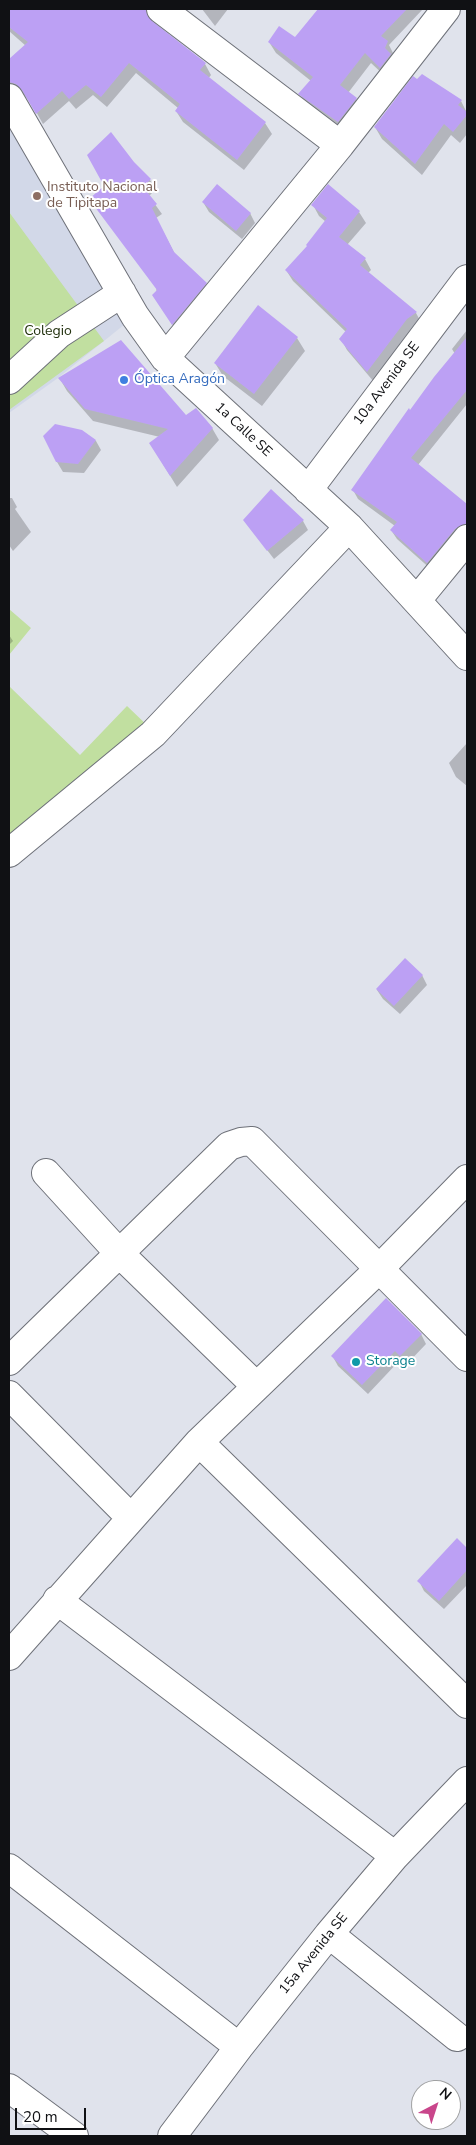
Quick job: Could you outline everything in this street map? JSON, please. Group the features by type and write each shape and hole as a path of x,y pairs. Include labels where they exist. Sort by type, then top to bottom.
{"street":[{"path":"161,9 340,145"},
{"path":"165,358 340,145 436,13"},
{"name":"1a Calle SE","path":"9,98 135,316 165,358 350,528 467,656"},
{"name":"10a Avenida SE","path":"308,490 467,279"},
{"path":"9,380 60,334 122,294"},
{"path":"9,853 153,734 350,528"},
{"path":"417,600 467,539"},
{"path":"9,1361 229,1146 252,1141 467,1357"},
{"path":"46,1173 119,1254 256,1386"},
{"path":"10,1654 200,1442 379,1269 467,1179"},
{"path":"9,1395 131,1518"},
{"path":"200,1442 467,1704"},
{"path":"57,1600 394,1856"},
{"name":"15a Avenida SE","path":"172,2136 239,2047 329,1934 394,1856 467,1781"},
{"path":"9,1868 239,2047"},
{"path":"329,1934 458,2037"},
{"path":"9,2088 74,2136"}],"shaded area":[{"name":"Instituto Nacional de Tipitapa","path":"9,98 135,316 58,378 9,413"}],"green space":[{"name":"Colegio","path":"9,212 104,341 9,410"},
{"path":"9,609 31,628 9,655"},
{"path":"9,686 80,755 127,706 150,728 9,842"}],"building":[{"path":"9,9 146,9 147,15 152,21 206,63 200,70 266,122 237,160 175,111 180,104 129,63 101,97 86,85 69,99 62,91 36,114 22,90 16,84 9,82 9,59 28,42 9,27"},
{"path":"318,9 407,9 381,36 388,41 385,48 391,54 380,68 365,53 340,85 357,98 338,122 298,94 313,77 268,42 279,26 295,37"},
{"path":"422,74 462,100 458,105 467,112 467,115 453,132 444,124 415,164 374,127 413,76 417,79"},
{"path":"111,132 134,162 151,179 143,187 157,204 152,208 174,252 207,283 172,325 152,295 157,290 89,199 104,186 87,155"},
{"path":"217,184 251,213 236,231 202,202"},
{"path":"328,184 360,211 339,237 366,258 360,265 417,312 407,319 367,372 339,339 347,329 285,270 307,246 327,218 311,205"},
{"path":"258,305 298,337 254,394 214,363"},
{"path":"467,337 467,390 411,458 467,504 467,523 455,529 427,563 390,530 397,522 351,490 409,408 410,410"},
{"path":"121,340 186,415 196,408 213,428 170,476 149,443 168,429 85,409 58,378"},
{"path":"55,424 82,430 96,440 78,464 56,462 43,436"},
{"path":"271,489 304,520 267,551 243,520"},
{"path":"405,958 423,975 394,1006 376,989"},
{"path":"386,1298 422,1334 400,1356 395,1351 362,1385 331,1356"},
{"path":"457,1538 467,1548 467,1570 439,1601 417,1581"}],"place":[{"name":"Instituto Nacional de Tipitapa","path":"37,196"},
{"name":"Óptica Aragón","path":"124,380"},
{"name":"Storage","path":"356,1362"}]}
